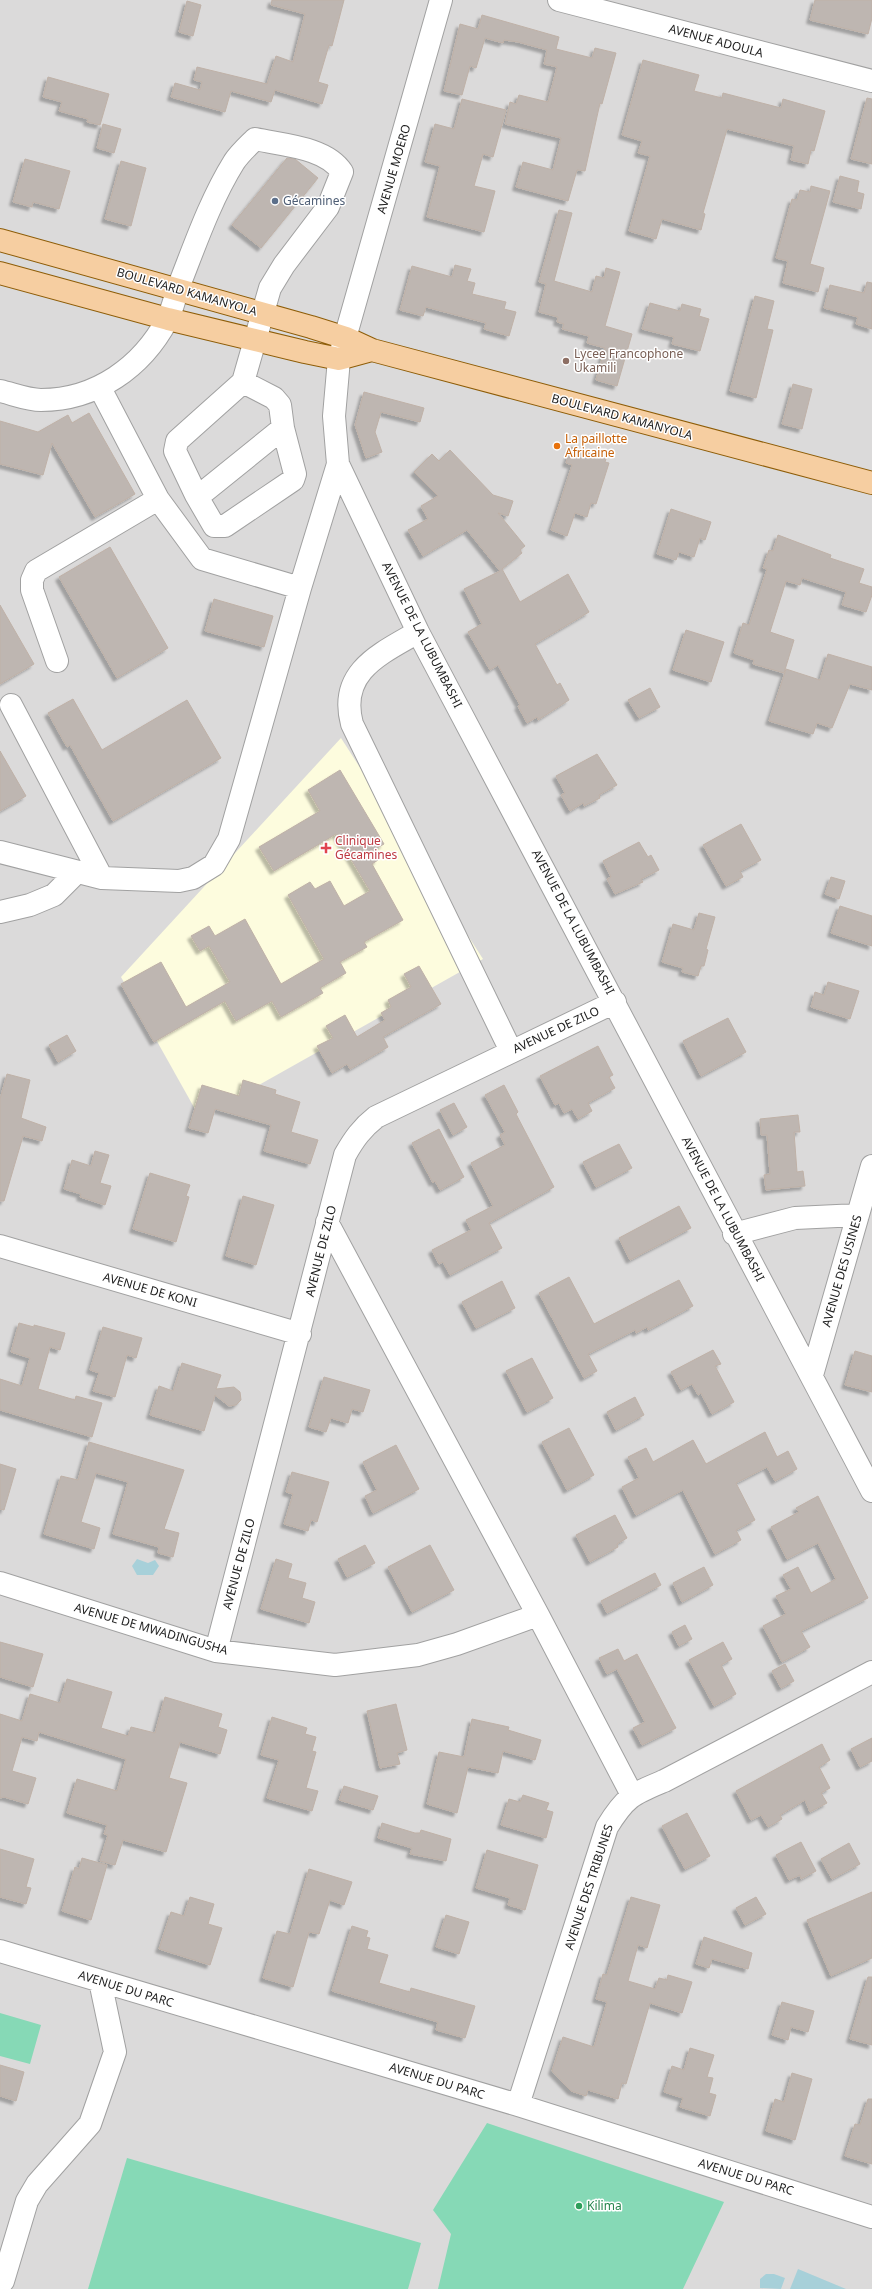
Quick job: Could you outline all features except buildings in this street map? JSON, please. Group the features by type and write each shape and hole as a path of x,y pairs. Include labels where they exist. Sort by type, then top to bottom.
{"main road":[{"name":"BOULEVARD KAMANYOLA","path":"0,240 346,338 372,350 872,483"},
{"path":"0,273 168,319 339,359 372,350"}],"street":[{"name":"AVENUE MOERO","path":"346,338 441,0"},
{"name":"AVENUE ADOULA","path":"559,0 872,81"},
{"path":"0,391 40,400 63,399 100,388 128,369 146,351 168,319 177,290 207,215 235,161 254,139 323,154 336,162 342,172 328,207 284,265 270,288 243,382 177,441 175,450 196,495 214,526 225,526 293,480 295,474 283,428 280,405 274,398 243,382"},
{"name":"AVENUE DE LA LUBUMBASHI","path":"346,338 339,359 334,416 338,464 418,632 615,1002 734,1234 812,1376 872,1491"},
{"path":"100,388 158,499 202,559 300,588"},
{"path":"196,495 205,491 283,428"},
{"path":"0,852 102,878 179,881 193,878 204,873 214,865 222,855 229,839 300,588 338,464"},
{"path":"57,661 32,590 32,580 36,571 158,499"},
{"path":"418,632 379,654 358,675 352,686 349,713 352,724 511,1051"},
{"path":"11,705 102,878"},
{"path":"0,912 30,905 54,895 77,872"},
{"name":"AVENUE DE ZILO","path":"216,1651 300,1334 345,1155 363,1127 376,1117 615,1002"},
{"name":"AVENUE DES USINES","path":"812,1376 872,1166"},
{"path":"734,1234 795,1218 858,1215"},
{"path":"327,1222 538,1615 632,1795"},
{"name":"AVENUE DE KONI","path":"0,1246 300,1334"},
{"name":"AVENUE DE MWADINGUSHA","path":"0,1583 216,1651 335,1665 382,1661 418,1655 457,1644 538,1615"},
{"name":"AVENUE DES TRIBUNES","path":"518,2105 607,1827 617,1810 632,1795 664,1781 872,1672"},
{"name":"AVENUE DU PARC","path":"0,1951 518,2105 872,2217"},
{"path":"3,2281 27,2201 37,2184 90,2124 115,2052 100,1981"}],"shaded area":[{"path":"0,0 872,0 872,2289 0,2289"},
{"name":"Clinique Gécamines","path":"341,738 483,959 200,1118 121,977"}],"green space":[{"path":"0,2013 41,2025 30,2064 0,2056"},
{"name":"Kilima","path":"487,2123 724,2202 683,2289 438,2289 451,2234 433,2210"},
{"path":"127,2158 421,2243 408,2289 88,2289"}],"water":[{"path":"137,1559 148,1563 155,1560 159,1566 153,1575 137,1575 132,1566"},
{"path":"798,2269 846,2289 790,2289"},
{"path":"766,2274 774,2274 785,2278 781,2289 760,2288 760,2279"}],"place":[{"name":"Gécamines","path":"275,201"},
{"name":"Lycee Francophone Ukamili","path":"566,361"},
{"name":"La paillotte Africaine","path":"557,446"},
{"name":"Clinique Gécamines","path":"326,848"},
{"name":"Kilima","path":"579,2206"}]}
